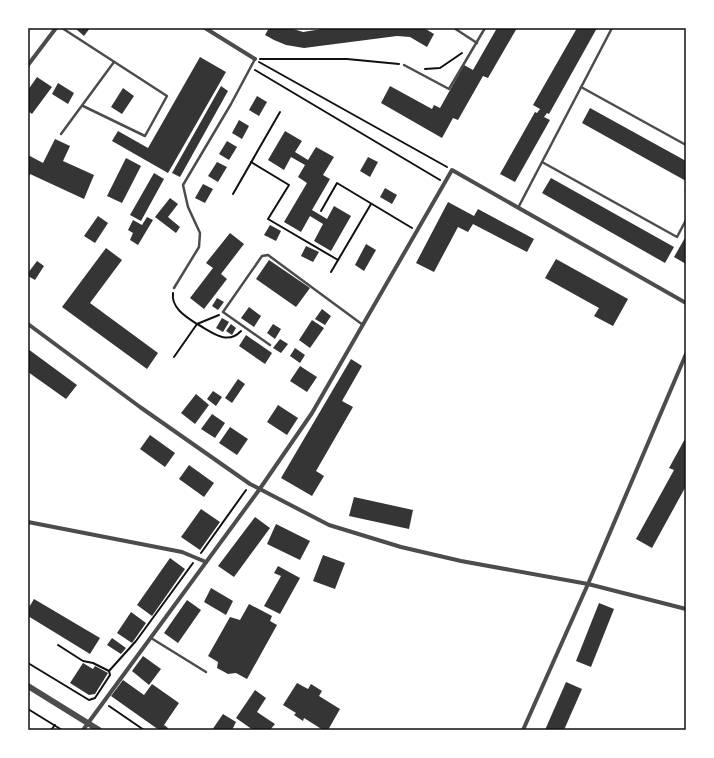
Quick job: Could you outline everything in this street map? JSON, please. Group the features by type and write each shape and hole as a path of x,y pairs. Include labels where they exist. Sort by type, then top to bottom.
{"street":[{"path":"28,65 56,28"},
{"path":"205,28 255,59"},
{"path":"83,730 259,490 312,413 452,170 518,209 686,303"},
{"path":"28,324 147,412 259,490 330,525 401,547 461,561 588,584 686,609"},
{"path":"522,730 588,584 686,354"},
{"path":"28,522 182,552 206,562"},
{"path":"28,686 99,730"}],"lane":[{"path":"62,28 167,96 145,136 84,106"},
{"path":"454,28 477,43"},
{"path":"404,65 449,89 485,28"},
{"path":"518,209 612,28"},
{"path":"174,288 199,247 200,233 188,207 183,185 255,59"},
{"path":"62,134 84,106 114,62"},
{"path":"581,87 686,145"},
{"path":"542,162 677,237 686,220"},
{"path":"270,345 223,312 262,256 268,255 362,325"},
{"path":"150,638 206,672"}],"path":[{"path":"423,68 440,68 464,52"},
{"path":"255,59 348,59 404,65"},
{"path":"255,59 452,170"},
{"path":"250,67 445,183"},
{"path":"233,194 280,112"},
{"path":"251,162 289,185 268,219 338,260"},
{"path":"321,211 337,183 416,231"},
{"path":"331,272 371,204"},
{"path":"174,288 172,296 175,304 185,316 197,324 226,339 237,336 245,327"},
{"path":"174,357 197,324 212,319 223,312"},
{"path":"28,663 89,700 95,698 110,675 109,671 136,641 250,484"},
{"path":"58,645 83,661 93,663 109,671"},
{"path":"106,704 144,730"},
{"path":"28,708 62,730"},
{"path":"52,730 55,726"}],"building":[{"path":"90,28 84,36 76,29"},
{"path":"269,28 290,28 303,32 328,28 424,28 434,34 427,47 410,37 397,36 304,48 286,45 265,35"},
{"path":"497,28 517,28 488,78 483,76 458,120 453,118 442,138 381,103 390,86 432,109 434,105 440,108 464,65 473,70"},
{"path":"577,28 597,28 549,114 547,113 544,117 550,120 515,182 500,174 535,112 537,113 540,109 533,105"},
{"path":"200,57 226,72 168,173 112,141 118,131 148,148"},
{"path":"37,77 52,87 32,114 28,111 28,90"},
{"path":"58,83 74,93 68,104 52,94"},
{"path":"221,86 228,91 180,177 172,173"},
{"path":"123,88 134,96 122,114 111,107"},
{"path":"257,96 267,102 259,116 249,110"},
{"path":"590,108 686,161 686,181 582,123"},
{"path":"239,120 249,126 242,139 232,133"},
{"path":"285,131 302,141 295,152 308,160 316,147 334,157 323,175 330,179 312,210 327,219 334,206 351,216 331,251 314,241 323,224 310,216 301,232 284,222 307,183 298,177 305,165 291,157 284,170 268,160"},
{"path":"55,139 70,146 63,161 94,175 84,199 30,174 28,179 28,155 43,163"},
{"path":"227,141 237,147 229,160 219,154"},
{"path":"368,157 378,162 370,177 360,171"},
{"path":"126,158 141,166 122,203 107,196"},
{"path":"217,162 227,167 218,182 208,176"},
{"path":"154,173 164,179 141,221 130,215"},
{"path":"551,178 674,247 665,263 542,193"},
{"path":"203,184 213,189 205,203 195,198"},
{"path":"385,188 397,195 392,204 380,197"},
{"path":"170,198 178,204 168,217 180,227 176,233 155,217"},
{"path":"448,202 474,216 478,209 534,239 527,252 473,224 468,232 458,227 434,272 416,263"},
{"path":"98,216 108,223 95,243 84,236"},
{"path":"147,217 153,220 138,245 130,240 133,233 128,230 133,220 142,225"},
{"path":"270,225 281,231 276,241 264,235"},
{"path":"230,233 244,244 221,274 227,279 204,309 190,298 213,268 206,263"},
{"path":"686,236 686,264 674,257"},
{"path":"366,244 376,250 364,271 355,265"},
{"path":"306,246 319,252 313,262 301,256"},
{"path":"106,248 122,260 90,303 158,353 147,369 62,307"},
{"path":"556,259 628,299 613,326 594,316 599,308 545,278"},
{"path":"269,260 310,288 296,307 256,279"},
{"path":"37,261 44,266 35,280 28,276 28,273"},
{"path":"217,298 224,302 218,310 212,306"},
{"path":"249,307 261,316 254,327 241,318"},
{"path":"322,309 331,316 325,325 315,319"},
{"path":"222,318 229,322 223,332 216,328"},
{"path":"312,320 324,328 310,348 299,340"},
{"path":"231,324 236,328 232,335 226,331"},
{"path":"273,324 281,329 275,339 267,333"},
{"path":"246,335 272,353 265,364 239,346"},
{"path":"280,339 288,344 281,353 273,348"},
{"path":"295,348 305,355 300,363 290,356"},
{"path":"28,349 77,385 66,399 28,372"},
{"path":"351,359 362,366 342,401 353,407 316,471 324,476 312,496 281,478"},
{"path":"300,366 317,377 307,392 290,381"},
{"path":"238,379 245,384 232,403 225,398"},
{"path":"213,391 222,397 216,406 207,399"},
{"path":"196,394 209,405 195,424 181,413"},
{"path":"278,405 298,418 287,435 267,422"},
{"path":"212,414 225,423 215,438 201,429"},
{"path":"230,427 248,439 237,455 219,443"},
{"path":"150,435 175,453 165,467 140,449"},
{"path":"686,437 686,486 652,548 636,539 674,470 669,468"},
{"path":"189,465 214,483 204,497 179,479"},
{"path":"354,497 413,510 409,529 349,516"},
{"path":"201,509 220,522 200,550 181,537"},
{"path":"255,517 270,528 234,577 218,566"},
{"path":"276,524 310,541 300,560 267,544"},
{"path":"323,555 345,563 335,589 313,581"},
{"path":"170,558 185,569 152,616 137,605"},
{"path":"278,566 300,578 280,614 264,606 281,576 274,573"},
{"path":"211,588 233,601 226,615 204,602"},
{"path":"34,599 100,638 90,654 28,616 28,609"},
{"path":"187,600 201,610 178,643 164,633"},
{"path":"599,603 614,609 591,667 576,661"},
{"path":"249,604 272,616 270,621 277,625 247,679 236,673 228,674 217,668 218,662 208,656 230,617 240,620"},
{"path":"131,612 146,623 132,643 117,633"},
{"path":"112,638 126,648 121,654 107,645"},
{"path":"143,656 161,669 149,685 132,671"},
{"path":"83,663 93,669 95,666 108,673 95,694 89,695 70,683"},
{"path":"123,680 144,695 152,684 179,703 164,725 168,728 167,730 159,730 111,696"},
{"path":"566,682 582,689 564,730 545,730"},
{"path":"297,683 308,689 311,684 322,691 319,696 340,709 328,730 323,730 304,718 303,721 294,715 296,713 283,705"},
{"path":"255,690 266,698 257,712 275,724 270,730 253,730 236,718"},
{"path":"223,714 236,722 232,730 212,730"}]}
